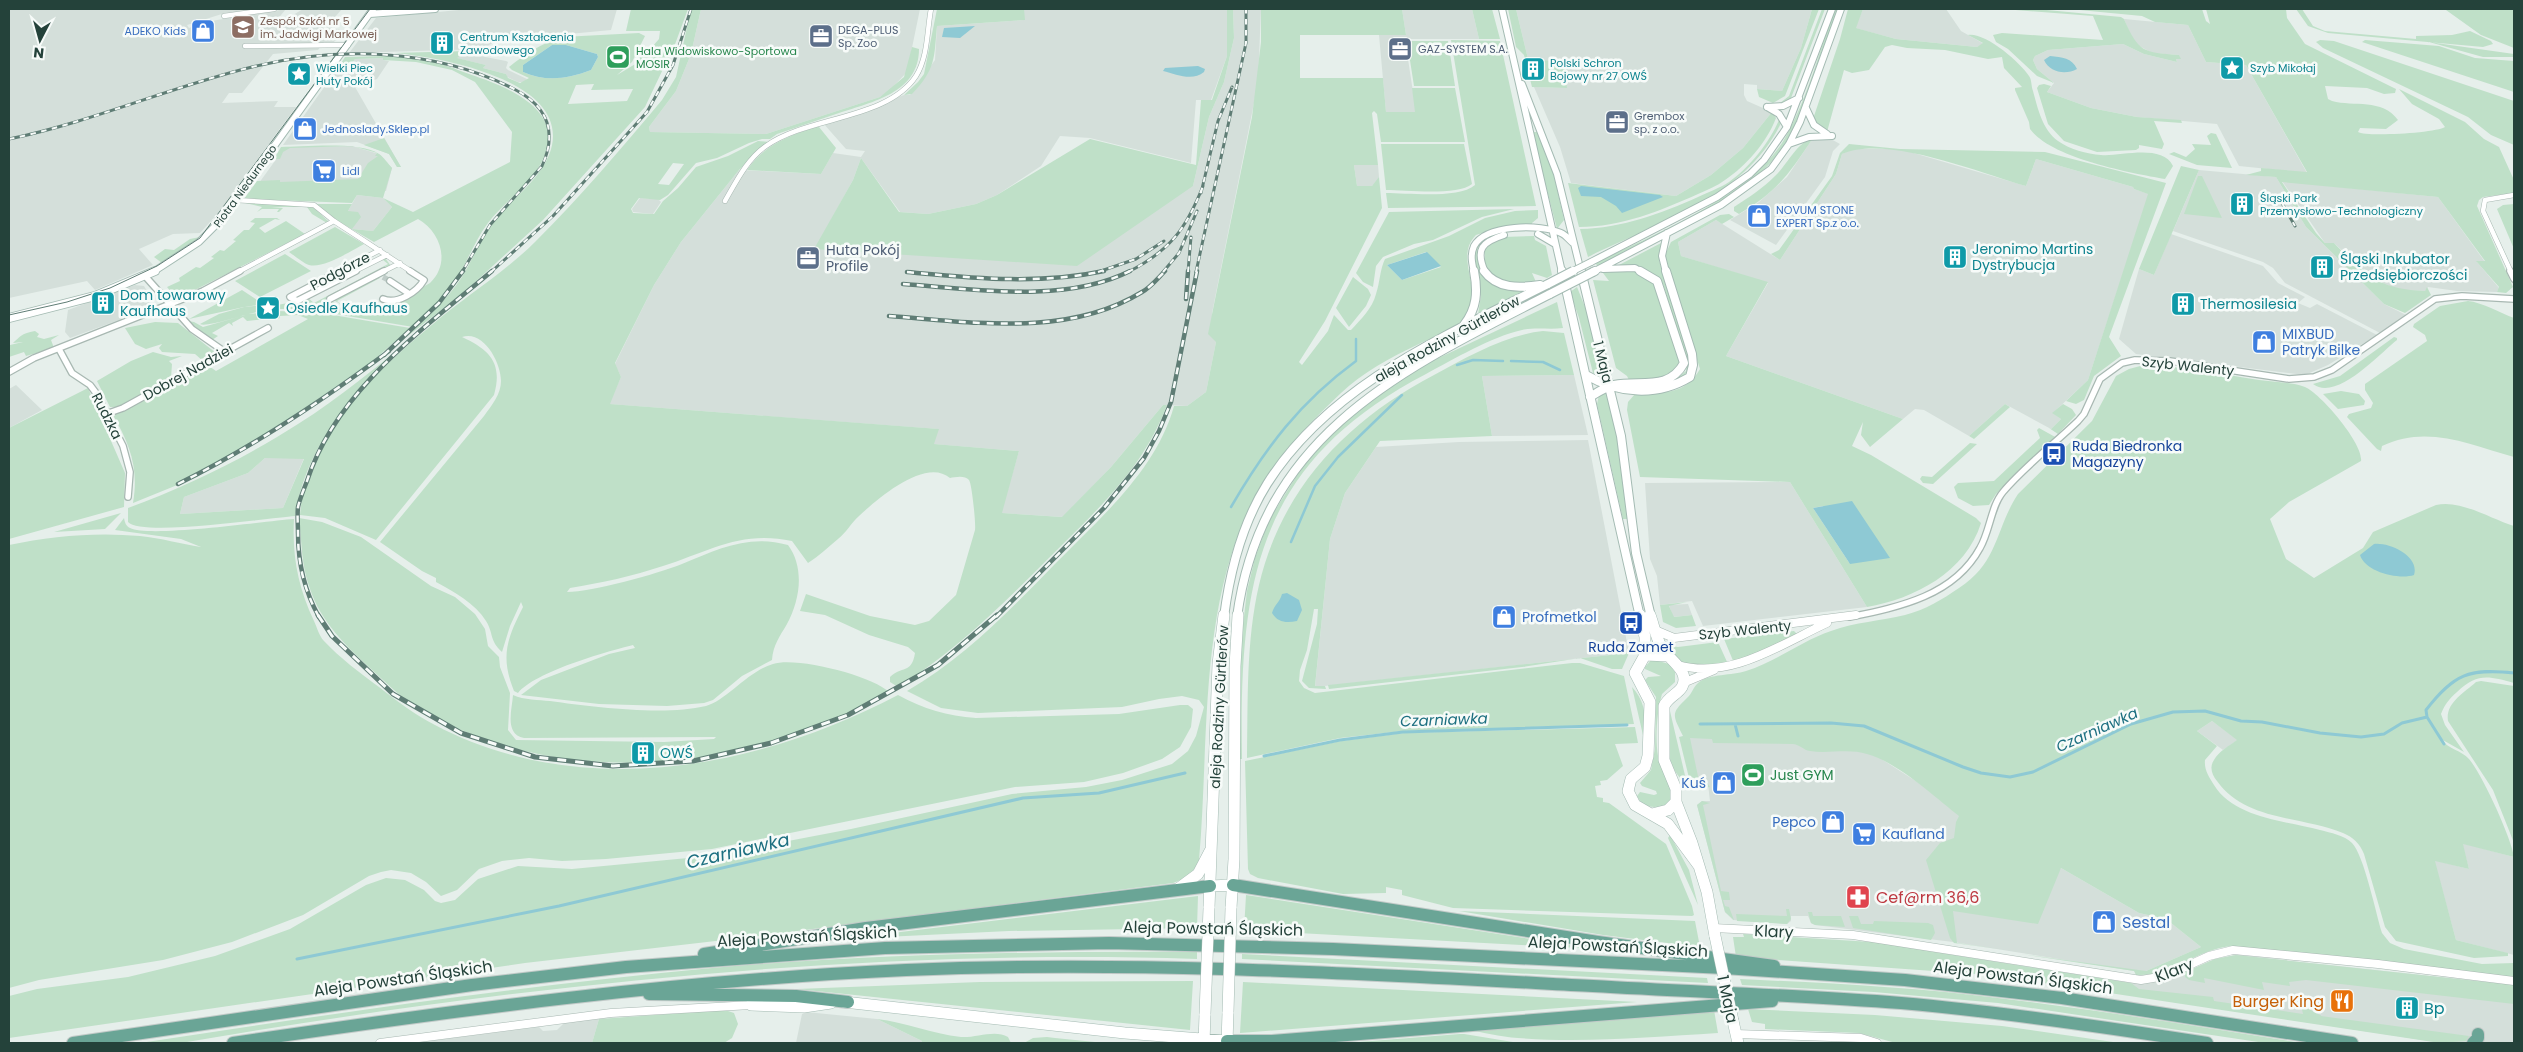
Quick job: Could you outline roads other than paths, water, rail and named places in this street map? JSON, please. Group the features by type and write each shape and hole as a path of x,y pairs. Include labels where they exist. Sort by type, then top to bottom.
{"main road":[{"path":"372,11 435,9"},
{"name":"1 Maja","path":"1502,9 1645,637 1645,655 1637,666 1635,673 1650,702 1648,756 1645,767 1631,780 1628,791 1635,805 1668,824 1699,866"},
{"name":"aleja Rodziny Gürtlerów","path":"1204,1041 1219,655 1227,588 1245,529 1278,470 1296,446 1340,402 1389,368 1459,330 1698,208 1741,182 1770,154 1787,127 1832,9"},
{"name":"aleja Rodziny Gürtlerów","path":"1227,1042 1233,886 1232,772 1238,629 1242,591 1251,555 1271,506 1308,450 1350,408 1409,368 1721,205 1750,186 1771,169 1789,144 1806,108 1842,9"},
{"name":"Piotra Niedurnego","path":"9,318 76,303 145,276 176,259 202,240 220,221 372,11"},
{"name":"1 Maja","path":"1517,72 1552,158 1613,401 1625,452 1636,553 1654,630 1664,651 1678,665 1682,673 1683,683 1679,690 1668,698 1663,714 1664,760 1676,789 1676,802 1699,866 1737,1039"},
{"path":"1787,127 1778,114 1767,107 1783,106 1799,98"},
{"path":"1789,144 1809,137 1832,136 1814,126 1806,108"},
{"path":"1548,284 1522,288 1507,287 1487,277 1482,266 1481,249 1488,240 1503,235 1537,231 1549,219"},
{"path":"1552,232 1562,229 1568,221"},
{"path":"1537,231 1555,244"},
{"path":"1459,330 1470,318 1478,297 1470,256 1473,244 1490,232 1537,231 1561,233 1574,243"},
{"path":"1586,375 1595,382 1609,386 1670,387 1683,382 1692,371 1692,354 1662,256 1667,233"},
{"path":"1593,272 1611,268 1635,268 1657,281 1683,357 1683,369 1670,380 1625,386 1613,401"},
{"path":"1605,370 1625,386"},
{"path":"1590,397 1597,390 1609,386"},
{"path":"1645,655 1670,656"},
{"path":"1652,814 1668,810 1676,802"},
{"path":"1178,888 1198,874 1212,846"},
{"path":"612,969 866,928 1178,888 1233,886 1598,942 1841,976"},
{"name":"Aleja Powstań Śląskich","path":"73,1043 474,985 716,959 890,948 1018,943 1152,943 1351,950 1841,976 1965,986 2050,996 2352,1043"},
{"path":"233,1043 441,1012 586,994 799,976 897,970 1150,966 1300,970 1822,998 1967,1009 2061,1020 2207,1043"},
{"path":"586,994 796,996 1181,1041 1227,1042 1268,1042 1640,1009 1822,998"},
{"path":"751,1005 804,1006 848,1002"}],"street":[{"path":"224,16 274,9"},
{"path":"725,201 750,160 777,138 885,101 907,87 920,67 931,9"},
{"path":"245,46 348,45"},
{"path":"2514,195 2485,200 2483,211 2514,279"},
{"name":"Podgórze","path":"235,200 310,204 316,206 334,222 424,280 423,284 408,293"},
{"path":"9,372 59,348 211,288 334,222"},
{"name":"Podgórze","path":"380,250 290,297 296,301 387,255"},
{"name":"Podgórze","path":"330,299 381,275 400,263"},
{"path":"145,276 187,324 225,352"},
{"path":"383,299 393,301 408,293 390,281"},
{"path":"2514,293 2514,299"},
{"name":"Szyb Walenty","path":"1654,630 1674,638 1838,619 1898,608 1942,588 1964,569 1981,547 2002,493 2078,421 2084,414 2100,380 2106,373 2122,363 2152,359 2289,379 2305,379 2325,374 2338,367 2435,299 2462,296 2514,299"},
{"name":"Dobrej Nadziei","path":"106,414 123,408 268,328"},
{"name":"Rudzka","path":"59,348 72,374 93,388 122,446 130,472 128,497"},
{"name":"Szyb Walenty","path":"1683,683 1718,669 1755,660 1838,619"},
{"name":"Szyb Walenty","path":"1678,665 1691,668 1718,669"},
{"name":"Klary","path":"1714,932 1862,936 2141,980 2160,977 2214,953 2233,950 2378,964 2514,981"},
{"path":"380,1043 515,1023 637,1009 751,1005"},
{"path":"1737,1039 1861,1038 1877,1043"}],"water":[{"path":"975,26 960,38 942,37 944,28"},
{"path":"552,45 566,45 597,54 598,57 591,70 574,76 548,78 523,72 523,65"},
{"path":"2050,56 2069,60 2077,69 2068,72 2054,70 2044,60"},
{"path":"1198,66 1205,69 1204,72 1189,77 1163,71 1165,68"},
{"path":"1581,186 1660,195 1663,197 1622,213 1616,206 1601,197 1581,196 1578,188"},
{"path":"1427,252 1441,266 1402,280 1387,265"},
{"path":"1852,501 1890,558 1850,564 1813,508"},
{"path":"2374,544 2387,545 2408,556 2415,568 2414,575 2392,575 2368,566 2360,555"},
{"path":"1287,593 1299,600 1302,610 1297,621 1283,622 1272,613 1282,594"}],"waterway":[{"path":"1231,507 1271,445 1301,409 1356,361 1356,339"},
{"path":"1457,365 1473,360 1503,361"},
{"path":"1511,361 1543,362 1560,370"},
{"path":"1291,542 1315,486 1338,457 1402,395"},
{"name":"Czarniawka","path":"2427,717 2426,710 2445,688 2454,681 2474,673 2514,673"},
{"name":"Czarniawka","path":"1700,724 1831,723 1864,726 1963,767 1981,773 2010,777 2033,772 2131,724 2173,712 2205,711 2241,721 2262,722 2320,733 2361,737 2384,734 2402,723 2427,717"},
{"path":"2427,717 2444,744"},
{"path":"1735,724 1738,736"},
{"name":"Czarniawka","path":"1264,756 1340,740 1403,732 1627,725"},
{"name":"Czarniawka","path":"297,959 559,906 1023,798 1099,793 1185,773"}],"tunnel":[{"path":"383,277 390,281"}],"tram line":[{"path":"9,315 67,302 110,288 157,266 200,238 370,9"}],"railway":[{"path":"491,272 553,216 647,112 673,65 691,9"},
{"path":"1196,272 1246,43 1246,9"},
{"path":"9,139 101,114 221,75 284,60 351,54 385,55 418,58 451,65 483,75 525,96 535,103 542,112 549,131 547,153 542,166 490,225 462,272"},
{"path":"1202,188 1218,121 1232,87"},
{"path":"1130,271 1155,256 1175,237 1190,215 1202,188"},
{"path":"1201,193 1202,188"},
{"path":"2282,203 2295,226"},
{"path":"1163,272 1179,253 1197,211"},
{"path":"1188,272 1191,237"},
{"path":"1098,272 1136,259 1164,241"},
{"path":"386,353 439,303 463,271"},
{"path":"318,615 309,597 301,566 298,544 298,507 320,449 338,419 384,364 492,271"},
{"path":"1098,272 1104,271"},
{"path":"903,284 988,291 1048,291 1077,288 1104,281 1130,271"},
{"path":"889,316 1019,324 1082,316 1113,306 1145,290 1165,271"},
{"path":"1186,299 1188,271"},
{"path":"996,617 1104,508 1144,458 1159,431 1171,402 1197,271"},
{"path":"911,272 907,272 981,278 1030,279 1055,278 1098,272"},
{"path":"386,353 389,351"},
{"path":"178,484 260,439 338,388 386,353"},
{"path":"318,615 332,636 393,694 461,733 535,757 613,766 693,761 771,743 848,715 938,665 997,615"}],"place":[{"name":"Zespół Szkół nr 5 im. Jadwigi Markowej","path":"243,27"},
{"name":"ADEKO Kids","path":"203,31"},
{"name":"DEGA-PLUS Sp. Zoo","path":"821,36"},
{"name":"Centrum Kształcenia Zawodowego","path":"442,43"},
{"name":"GAZ-SYSTEM S.A.","path":"1400,49"},
{"name":"Hala Widowiskowo-Sportowa MOSIR","path":"618,57"},
{"name":"Szyb Mikołaj","path":"2232,68"},
{"name":"Polski Schron Bojowy nr 27 OWŚ","path":"1533,69"},
{"name":"Wielki Piec Huty Pokój","path":"299,74"},
{"name":"Grembox sp. z o.o.","path":"1617,122"},
{"name":"Jednoslady.Sklep.pl","path":"305,129"},
{"name":"Lidl","path":"324,171"},
{"name":"Śląski Park Przemysłowo-Technologiczny","path":"2242,204"},
{"name":"NOVUM STONE EXPERT Sp.z o.o.","path":"1759,216"},
{"name":"Jeronimo Martins Dystrybucja","path":"1955,257"},
{"name":"Huta Pokój Profile","path":"808,258"},
{"name":"Śląski Inkubator Przedsiębiorczości","path":"2322,267"},
{"name":"Dom towarowy Kaufhaus","path":"103,303"},
{"name":"Thermosilesia","path":"2183,304"},
{"name":"Osiedle Kaufhaus","path":"268,308"},
{"name":"MIXBUD Patryk Bilke","path":"2264,342"},
{"name":"Ruda Biedronka Magazyny","path":"2054,454"},
{"name":"Profmetkol","path":"1504,617"},
{"name":"Ruda Zamet","path":"1631,623"},
{"name":"OWŚ","path":"643,753"},
{"name":"Just GYM","path":"1753,775"},
{"name":"Kuś","path":"1724,783"},
{"name":"Pepco","path":"1833,822"},
{"name":"Kaufland","path":"1864,834"},
{"name":"Cef@rm 36,6","path":"1858,897"},
{"name":"Sestal","path":"2104,922"},
{"name":"Burger King","path":"2342,1001"},
{"name":"Bp","path":"2407,1008"}]}
